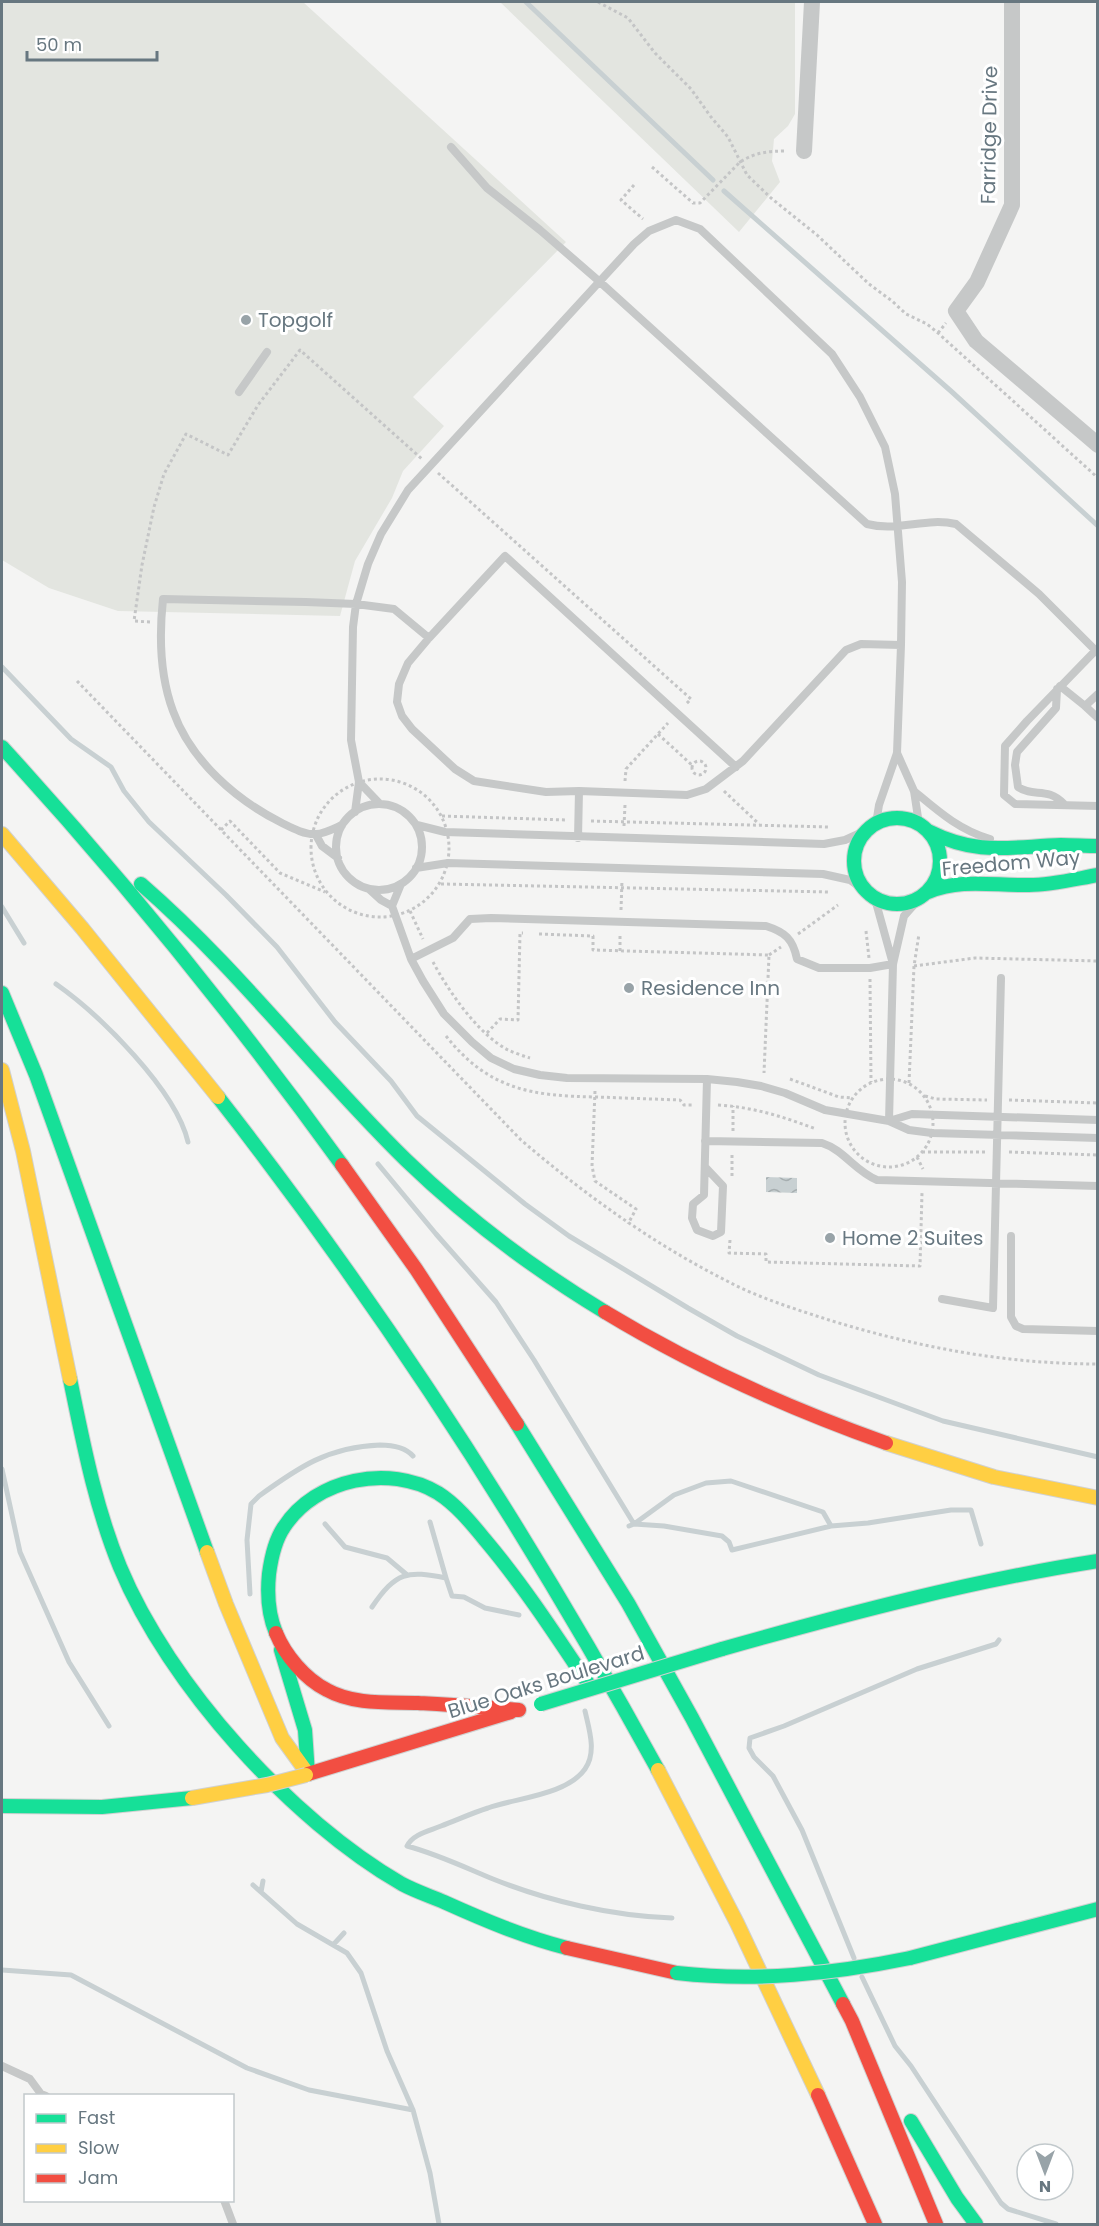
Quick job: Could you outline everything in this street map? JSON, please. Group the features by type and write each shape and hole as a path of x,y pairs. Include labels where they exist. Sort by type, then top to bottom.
{"main road":[{"path":"2,747 79,831 231,1019 320,1135 416,1269 541,1461 628,1603 692,1718 852,2021 957,2199 976,2224"},
{"path":"898,818 909,819 924,827 935,840 941,861 935,883 923,895 897,904 871,895 855,872 854,861 855,850 871,827 898,818"},
{"name":"Freedom Way","path":"924,827 945,840 973,848 1019,850 1053,845 1098,846"},
{"path":"79,831 190,927 336,1090 411,1164 494,1235 561,1284 646,1336 731,1381 828,1424 942,1463 1058,1492 1098,1498"},
{"path":"2,834 80,923 179,1045 277,1175 418,1373 500,1500 580,1632 690,1833 810,2076 875,2224"},
{"name":"Freedom Way","path":"923,895 944,884 969,882 1030,885 1098,875"},
{"path":"2,993 36,1075 135,1356 226,1604 282,1738 307,1775"},
{"path":"2,1070 23,1151 92,1485 108,1536 130,1590 186,1682 218,1721 306,1812 347,1845 399,1882 527,1937 575,1952 677,1973 735,1978 794,1977 855,1969 910,1958 1098,1909"},
{"path":"307,1775 305,1730 269,1612 267,1587 273,1554 285,1525 309,1501 338,1484 376,1478 409,1480 439,1493 471,1522 515,1577 598,1699"},
{"name":"Blue Oaks Boulevard","path":"2,1806 102,1807 192,1798 267,1785 307,1775 722,1649 926,1593 1042,1569 1098,1561"},
{"path":"277,1638 294,1664 325,1689 357,1701 519,1710"},
{"path":"618,1728 690,1833"},
{"path":"852,2021 936,2224"}],"street":[{"path":"804,151 812,2"},
{"name":"Farridge Drive","path":"1012,2 1012,205 977,282 956,311 976,342 1098,445"}],"lane":[{"path":"451,147 487,188 600,282 867,524 898,527 939,520 956,524 1039,594 1096,652 1058,688 1005,746 1004,795 1015,804 1098,806"},
{"path":"355,812 359,782 351,740 353,627 356,604 368,564 381,534 408,490 634,244 649,231 676,220 700,229 832,354 860,396 885,447 895,494 898,527 902,582 901,645 897,753 871,827 845,840 824,844 578,838 448,832 417,825 401,810 380,804 368,806 355,812 342,825 338,836 338,858 349,877 392,906"},
{"path":"239,392 267,352"},
{"path":"736,767 505,556 408,663 399,684 397,702 402,716 412,729 455,769 474,781 546,792 687,795 706,789 736,767 846,650 861,644 901,645"},
{"path":"342,825 314,834 298,830 253,806 216,776 198,754 173,713 165,684 161,622 163,599 356,604 394,609 429,638"},
{"path":"1058,688 1098,718"},
{"path":"1058,688 1056,708 1017,752 1015,765 1018,787 1024,791 1056,795 1064,804"},
{"path":"1085,706 1098,694"},
{"path":"897,753 914,791 924,827"},
{"path":"359,782 380,804"},
{"path":"578,838 579,791"},
{"path":"914,791 955,825 972,834 989,839 1019,839 1053,845"},
{"path":"417,825 422,847 417,868 401,884 392,906 411,959 444,1014 491,1058 514,1069 540,1075 707,1079 761,1086 825,1110 889,1120 909,1130 998,1136 1098,1138"},
{"path":"314,834 322,846 338,858"},
{"path":"417,868 448,863 823,874 850,880 871,895 893,964"},
{"path":"368,888 390,888 401,884"},
{"path":"889,1120 893,964 904,916 923,895"},
{"path":"411,959 453,938 470,919 766,926 780,931 791,940 797,959 819,968 870,968 893,964"},
{"path":"942,1299 993,1308 1001,978"},
{"path":"706,1168 723,1186 721,1232 713,1236 697,1230 692,1218 693,1204 704,1195 707,1079"},
{"path":"889,1120 912,1114 1098,1120"},
{"path":"705,1141 822,1143 838,1150 858,1170 877,1180 1098,1186"},
{"path":"1011,1236 1012,1322 1023,1329 1098,1331"},
{"path":"2,2066 30,2079 42,2094"},
{"path":"225,2202 232,2224"}],"path":[{"path":"598,2 628,18 655,53 691,89 728,137 747,175 771,198 817,235 869,284 906,314 927,324 938,333 1098,478"},
{"path":"652,166 693,203 700,203 740,162 764,151 804,151"},
{"path":"634,185 621,200 643,219"},
{"path":"161,622 134,621 147,537 164,474 186,434 228,455 258,405 300,350 691,699 626,769 624,838"},
{"path":"77,681 520,1140 586,1194 628,1224 728,1282 794,1309 862,1330 935,1349 1016,1361 1098,1365"},
{"path":"658,735 693,766"},
{"path":"697,762 704,763 707,769 705,773 696,775 693,772 693,766 697,762"},
{"path":"705,773 760,825"},
{"path":"380,779 399,782 417,790 432,802 442,816 448,832 450,844 448,863 440,884 427,900 410,911 395,916 366,916 351,911 327,893 316,875 311,854 319,816 329,801 344,789 359,782 380,779"},
{"path":"442,816 829,827"},
{"path":"221,830 230,821 280,873 327,893"},
{"path":"620,951 622,868"},
{"path":"440,884 829,892"},
{"path":"486,1033 500,1019 518,1020 520,933 593,936 593,950 769,955 838,905"},
{"path":"410,911 438,970 459,1003 486,1033 508,1050 536,1061"},
{"path":"866,931 870,968 871,1082"},
{"path":"909,1083 914,966 919,934"},
{"path":"764,1073 769,955"},
{"path":"914,966 975,958 1098,961"},
{"path":"754,1072 773,1075"},
{"path":"781,1077 839,1097 852,1098"},
{"path":"596,1078 592,1166 595,1181 636,1209 628,1224"},
{"path":"731,1179 733,1106"},
{"path":"730,1232 729,1253 766,1254 766,1262 920,1266 923,1166 917,1157"}],"shaded area":[{"name":"Topgolf","path":"2,2 303,2 566,242 413,397 444,426 403,471 392,498 355,561 340,616 118,611 49,588 2,560"},
{"path":"500,2 795,2 795,114 788,126 774,139 772,161 780,182 739,232"}],"water":[{"path":"766,1177 797,1178 797,1193 766,1192"}],"waterway":[{"path":"526,2 713,180"},
{"path":"724,191 952,392 1098,526"},
{"path":"2,667 71,739 111,767 124,791 149,822 277,947 335,1022 391,1081 417,1116 525,1204 569,1236 737,1336 819,1375 943,1421 1098,1457"},
{"path":"2,907 24,943"},
{"path":"56,984 94,1014 153,1077 181,1122 188,1142"},
{"path":"378,1164 496,1302 634,1524 629,1526"},
{"path":"250,1594 247,1540 251,1504 259,1496 287,1476 329,1454 362,1447 389,1445 413,1456"},
{"path":"2,1469 20,1552 69,1662 109,1726"},
{"path":"634,1524 674,1495 706,1483 731,1481 823,1512 831,1526"},
{"path":"634,1524 664,1526 722,1536 729,1542 732,1550 831,1526 868,1523 951,1510 971,1510 981,1544"},
{"path":"430,1522 446,1578"},
{"path":"325,1524 345,1547 387,1558 406,1574"},
{"path":"372,1607 380,1595 396,1580 403,1576 421,1574 446,1578 452,1596 464,1597 485,1608 519,1615"},
{"path":"854,1958 802,1830 773,1776 754,1757 749,1748 750,1738 784,1726 917,1669 996,1644 999,1640"},
{"path":"585,1711 591,1740 591,1755 585,1769 577,1778 554,1790 488,1808 427,1831 417,1836 407,1846 514,1887 558,1900 603,1911 672,1918"},
{"path":"261,1892 263,1881"},
{"path":"253,1885 297,1924 347,1953 361,1973 387,2051 413,2110 430,2173 439,2224"},
{"path":"333,1945 344,1933"},
{"path":"2,1970 71,1975 247,2068 309,2090 413,2110"},
{"path":"862,1977 895,2046 911,2066 1001,2203 1008,2209 1056,2224"}],"traffic: fast":[{"path":"2,747 91,847 178,951 262,1057 342,1165"},
{"path":"897,818 914,821 933,837 937,844 940,861 937,878 921,897 914,901 897,904 880,901 861,885 857,878 854,861 857,844 873,825 880,821 897,818"},
{"path":"928,831 946,839 978,847 1098,846"},
{"path":"928,892 953,885 1038,885 1098,875"},
{"path":"141,884 211,950 406,1160 501,1242 605,1312"},
{"path":"2,993 36,1075 207,1552"},
{"path":"218,1097 338,1258 452,1424 558,1595 658,1770"},
{"path":"70,1379 103,1521 120,1567 142,1612 169,1657 201,1702 238,1746 277,1787 318,1824 360,1857 402,1884 504,1928 567,1948"},
{"path":"517,1424 628,1603 692,1718 843,2004"},
{"path":"276,1633 270,1611 268,1581 274,1550 284,1527 298,1510 315,1497 334,1487 376,1478 398,1479 419,1484 438,1493 464,1515 526,1592 587,1682"},
{"path":"722,1649 909,1599 1003,1578 1098,1561"},
{"path":"541,1704 722,1649"},
{"path":"281,1650 305,1730 308,1774"},
{"path":"2,1806 102,1807 192,1798"},
{"path":"910,1958 1098,1909"},
{"path":"677,1973 736,1977 794,1975 910,1958"},
{"path":"911,2121 957,2198 976,2224"}],"traffic: slow":[{"path":"2,834 82,928 218,1097"},
{"path":"2,1070 23,1151 70,1379"},
{"path":"886,1443 994,1477 1098,1498"},
{"path":"207,1552 226,1604 282,1738 308,1774"},
{"path":"658,1770 737,1923 818,2095"},
{"path":"192,1798 267,1785 306,1775"}],"traffic: jam":[{"path":"342,1165 416,1269 517,1424"},
{"path":"605,1312 742,1385 886,1443"},
{"path":"276,1633 290,1658 304,1673 311,1680 337,1695 371,1702 519,1710"},
{"path":"308,1774 511,1712"},
{"path":"567,1948 677,1973"},
{"path":"843,2004 936,2224"},
{"path":"818,2095 875,2224"}],"place":[{"name":"Topgolf","path":"246,320"},
{"name":"Residence Inn","path":"629,988"},
{"name":"Home 2 Suites","path":"830,1238"}]}
